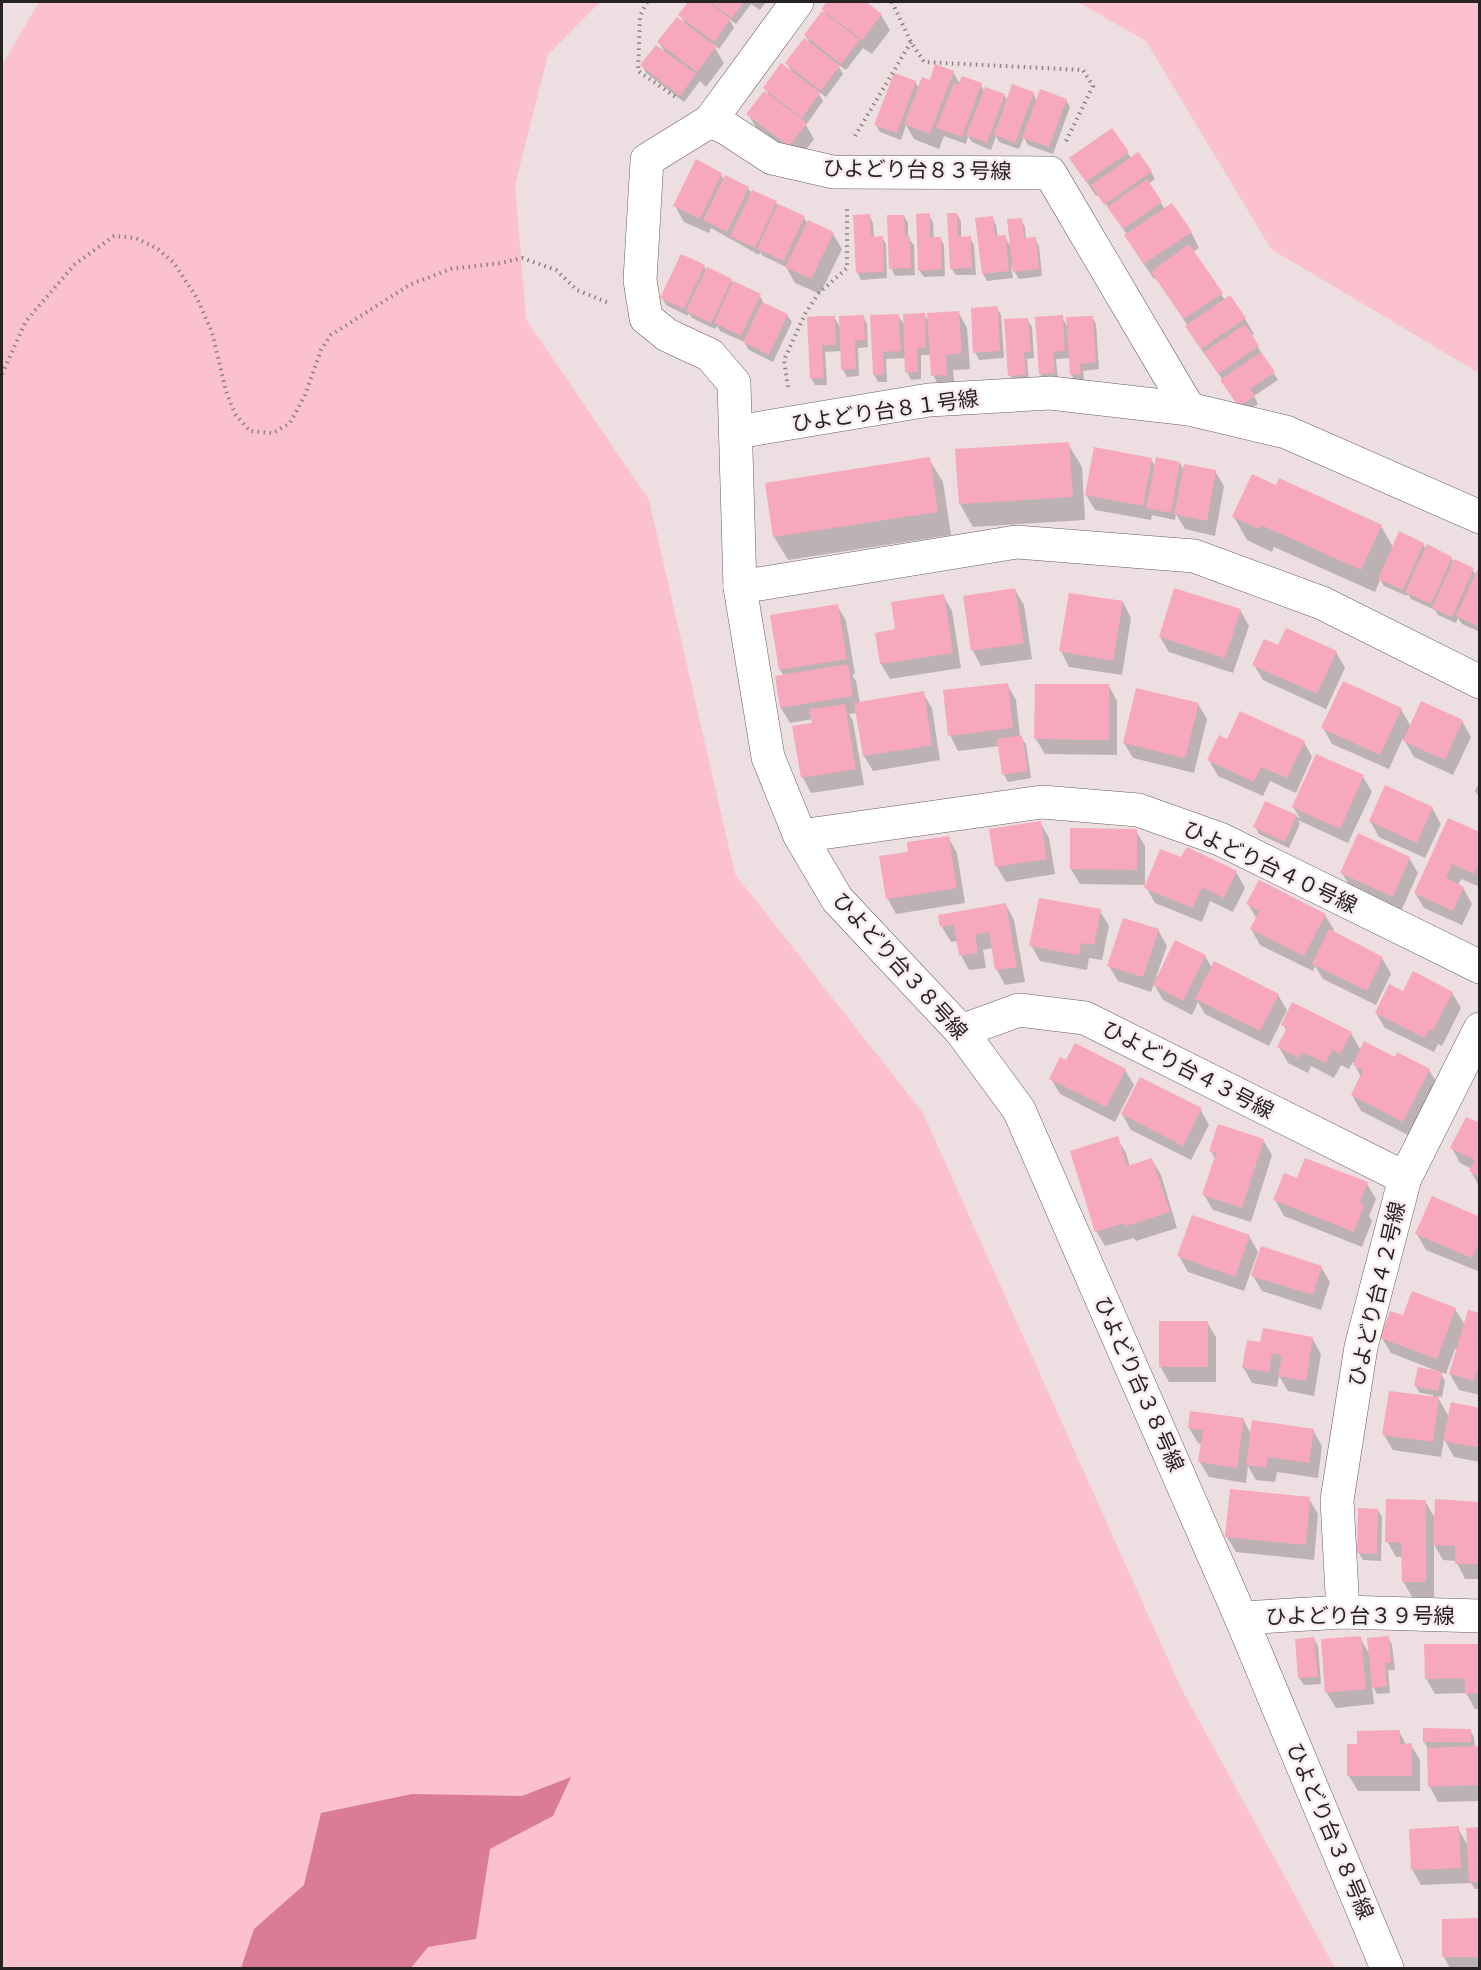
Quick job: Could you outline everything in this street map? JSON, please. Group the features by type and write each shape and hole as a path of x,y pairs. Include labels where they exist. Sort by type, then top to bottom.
{"street":[{"path":"797,2 710,121 647,160 640,280 646,318 667,335 710,355 734,383 740,587 1017,542 1194,556 1322,603 1479,682"},
{"name":"ひよどり台８３号線","path":"710,121 726,128 772,158 841,172 1050,173"},
{"path":"1050,173 1189,409"},
{"name":"ひよどり台８１号線","path":"737,432 929,400 1050,393 1189,409 1286,432 1479,517"},
{"name":"ひよどり台３８号線","path":"740,587 768,757 800,836 837,899 961,1031 1019,1110 1241,1617 1387,1968"},
{"name":"ひよどり台４０号線","path":"800,836 1042,802 1138,810 1220,839 1479,967"},
{"name":"ひよどり台４３号線","path":"961,1031 1019,1010 1085,1018 1405,1178"},
{"name":"ひよどり台４２号線","path":"1343,1612 1337,1500 1361,1347 1405,1178 1479,1029"},
{"name":"ひよどり台３９号線","path":"1241,1617 1343,1612 1479,1616"}],"path":[{"path":"647,2 640,16 638,71 710,121"},
{"path":"892,2 911,42 924,62 1083,70 1093,86 1050,173"},
{"path":"794,422 784,360 812,303 819,293 847,267 841,172 911,42"},
{"path":"2,374 26,321 75,264 114,236 135,238 158,249 174,263 197,298 212,332 226,391 235,414 250,431 273,433 290,423 305,395 321,350 331,335 411,284 451,269 522,258 556,270 578,290 646,318"}],"shaded area":[{"path":"39,2 600,2 548,55 515,185 526,319 649,500 735,874 923,1113 1180,1686 1335,1968 2,1968 2,65"},
{"path":"1078,2 1479,2 1479,373 1271,249 1146,41"},
{"path":"571,1777 553,1816 490,1849 476,1939 428,1947 411,1968 241,1968 254,1929 304,1885 321,1813 412,1794 522,1796"}],"building":[{"path":"688,2 708,2 731,19 714,42 678,15"},
{"path":"710,2 744,2 732,18"},
{"path":"827,2 866,2 882,14 862,40 821,9"},
{"path":"822,11 860,40 841,64 804,35"},
{"path":"677,17 716,47 697,72 657,42"},
{"path":"804,38 840,66 821,91 785,63"},
{"path":"656,45 696,74 680,96 640,65"},
{"path":"781,63 820,93 802,118 763,88"},
{"path":"935,64 954,71 930,134 904,124 922,77 930,80"},
{"path":"894,73 916,81 897,133 874,125"},
{"path":"962,76 982,83 962,137 936,128 954,83 958,84"},
{"path":"1012,84 1034,92 1015,143 994,135"},
{"path":"985,87 1005,94 987,143 966,135"},
{"path":"1040,89 1067,99 1049,147 1022,138"},
{"path":"764,91 807,123 789,146 746,114"},
{"path":"1112,128 1129,152 1086,182 1069,158"},
{"path":"1138,152 1152,171 1104,205 1091,185"},
{"path":"696,159 722,173 700,219 673,206"},
{"path":"725,175 749,187 727,232 703,220"},
{"path":"1147,179 1162,202 1123,229 1107,207"},
{"path":"752,190 777,201 755,248 730,236"},
{"path":"1172,203 1192,232 1144,264 1124,235"},
{"path":"778,204 805,216 784,261 757,249"},
{"path":"930,213 930,237 941,237 942,269 918,271 916,214"},
{"path":"947,213 957,213 958,237 971,236 972,268 950,269"},
{"path":"870,214 871,237 883,236 884,272 856,273 853,215"},
{"path":"887,215 904,215 905,237 910,236 911,268 889,269"},
{"path":"993,216 995,236 1006,235 1009,271 982,274 975,218"},
{"path":"1022,218 1024,238 1036,237 1039,269 1013,272 1007,219"},
{"path":"808,220 834,232 811,279 785,267"},
{"path":"1189,244 1223,293 1184,319 1151,272"},
{"path":"681,254 705,265 684,309 660,298"},
{"path":"707,267 732,279 711,323 686,311"},
{"path":"733,281 761,294 741,336 714,323"},
{"path":"1230,295 1246,318 1201,349 1185,326"},
{"path":"762,302 788,314 769,355 743,342"},
{"path":"998,306 1000,351 973,353 971,308"},
{"path":"959,311 962,353 946,355 947,375 931,376 927,313"},
{"path":"925,313 926,348 917,348 918,372 905,373 903,314"},
{"path":"899,314 901,351 883,352 884,375 873,375 870,315"},
{"path":"864,315 865,340 855,341 856,369 841,370 839,316"},
{"path":"1063,315 1065,351 1053,352 1055,373 1039,374 1035,317"},
{"path":"835,316 836,345 822,345 824,378 810,379 807,317"},
{"path":"1093,316 1096,362 1080,364 1081,374 1070,375 1066,317"},
{"path":"1028,318 1031,351 1024,352 1026,375 1008,376 1004,319"},
{"path":"1245,324 1259,346 1218,374 1204,352"},
{"path":"1261,352 1275,372 1250,389 1255,396 1239,407 1220,380"},
{"path":"1069,442 1073,497 959,504 955,449"},
{"path":"1094,447 1152,458 1143,506 1085,495"},
{"path":"930,457 938,512 773,537 765,483"},
{"path":"1156,457 1180,462 1171,513 1146,508"},
{"path":"1184,464 1216,470 1207,521 1174,514"},
{"path":"1252,474 1276,485 1279,478 1382,525 1361,570 1261,525 1259,529 1232,517"},
{"path":"1399,531 1424,543 1403,590 1378,579"},
{"path":"1427,544 1452,557 1431,604 1405,592"},
{"path":"1454,559 1474,568 1452,617 1432,608"},
{"path":"1477,570 1480,571 1480,627 1456,616"},
{"path":"1015,588 1024,643 971,651 963,596"},
{"path":"1174,588 1241,609 1225,658 1159,637"},
{"path":"1069,593 1123,601 1113,661 1059,651"},
{"path":"944,594 953,653 880,664 875,633 895,629 891,602"},
{"path":"838,604 847,659 779,670 770,615"},
{"path":"1286,628 1337,651 1317,694 1252,665 1264,639 1278,645"},
{"path":"848,664 853,696 780,708 775,676"},
{"path":"1343,681 1402,708 1380,755 1321,728"},
{"path":"1008,683 1013,728 948,736 943,690"},
{"path":"1035,684 1109,684 1109,740 1034,739"},
{"path":"1136,688 1199,703 1185,758 1123,743"},
{"path":"924,691 932,745 863,756 854,703"},
{"path":"1421,701 1463,720 1445,760 1403,741"},
{"path":"845,704 856,769 801,778 792,726 812,723 809,709"},
{"path":"1240,711 1305,741 1287,778 1261,767 1254,782 1207,760 1219,735 1227,739"},
{"path":"1022,735 1028,771 1002,775 997,739"},
{"path":"1316,754 1364,775 1340,829 1292,807"},
{"path":"1385,785 1433,807 1417,843 1369,821"},
{"path":"1265,801 1297,815 1285,842 1253,827"},
{"path":"1448,818 1480,832 1480,862 1474,874 1452,864 1446,878 1464,887 1453,911 1414,893"},
{"path":"1041,821 1047,859 995,867 989,829"},
{"path":"1070,828 1137,829 1137,870 1070,869"},
{"path":"1358,833 1410,857 1393,897 1340,873"},
{"path":"949,836 957,888 886,899 879,856 908,852 907,842"},
{"path":"1187,847 1237,871 1224,898 1202,887 1193,908 1144,888 1160,849 1181,857"},
{"path":"1259,880 1326,914 1304,956 1250,929 1259,911 1246,904"},
{"path":"1039,898 1101,909 1094,945 1081,943 1079,955 1029,946"},
{"path":"1006,903 1017,967 995,970 989,932 975,935 978,953 959,956 954,925 940,927 938,915"},
{"path":"1123,918 1159,929 1143,977 1107,966"},
{"path":"1329,929 1383,957 1367,991 1312,964"},
{"path":"1175,940 1206,955 1183,1001 1153,985"},
{"path":"1214,961 1279,994 1260,1031 1195,999"},
{"path":"1413,971 1453,992 1433,1031 1429,1029 1425,1038 1375,1013 1389,984 1403,991"},
{"path":"1292,1002 1352,1032 1340,1054 1332,1050 1326,1063 1302,1052 1299,1058 1277,1047 1287,1028 1281,1025"},
{"path":"1364,1041 1395,1057 1397,1052 1430,1069 1403,1122 1351,1095 1363,1070 1353,1065"},
{"path":"1075,1043 1126,1069 1106,1107 1049,1079 1060,1057 1066,1060"},
{"path":"1140,1077 1202,1108 1183,1146 1121,1114"},
{"path":"1466,1117 1480,1123 1480,1177 1469,1171 1475,1160 1450,1148"},
{"path":"1218,1124 1264,1139 1242,1208 1202,1195 1216,1153 1209,1151"},
{"path":"1118,1136 1127,1166 1152,1158 1170,1212 1126,1226 1125,1223 1095,1232 1070,1151"},
{"path":"1305,1158 1368,1182 1360,1203 1364,1205 1354,1232 1273,1200 1284,1173 1297,1178"},
{"path":"1432,1196 1480,1217 1480,1240 1472,1258 1415,1234"},
{"path":"1192,1215 1250,1235 1235,1277 1177,1256"},
{"path":"1261,1246 1322,1266 1313,1295 1251,1276"},
{"path":"1412,1291 1456,1308 1437,1359 1380,1338 1390,1311 1403,1315"},
{"path":"1468,1310 1480,1313 1480,1362 1474,1381 1449,1374"},
{"path":"1159,1321 1208,1321 1208,1367 1159,1367"},
{"path":"1263,1328 1313,1337 1306,1381 1278,1376 1282,1355 1272,1353 1269,1372 1242,1368 1247,1340 1260,1342"},
{"path":"1418,1367 1442,1372 1438,1391 1414,1386"},
{"path":"1389,1391 1439,1397 1433,1442 1382,1435"},
{"path":"1451,1402 1480,1408 1480,1448 1443,1441"},
{"path":"1190,1411 1244,1418 1237,1468 1198,1462 1203,1430 1188,1428"},
{"path":"1252,1420 1314,1429 1309,1463 1268,1457 1266,1468 1246,1465"},
{"path":"1230,1489 1310,1497 1306,1545 1225,1537"},
{"path":"1386,1499 1426,1500 1426,1582 1402,1582 1401,1542 1385,1542"},
{"path":"1435,1499 1480,1502 1480,1564 1455,1564 1455,1546 1433,1545"},
{"path":"1358,1508 1378,1509 1377,1554 1357,1553"},
{"path":"1361,1636 1366,1689 1325,1693 1321,1639"},
{"path":"1389,1636 1391,1663 1385,1663 1387,1686 1372,1688 1367,1638"},
{"path":"1314,1637 1318,1677 1298,1678 1295,1639"},
{"path":"1424,1644 1480,1644 1480,1693 1465,1694 1465,1678 1425,1679"},
{"path":"1423,1728 1471,1729 1471,1742 1423,1742"},
{"path":"1400,1730 1400,1744 1412,1743 1412,1776 1347,1776 1347,1744 1357,1744 1357,1731"},
{"path":"1480,1746 1480,1785 1428,1787 1427,1748"},
{"path":"1459,1826 1461,1868 1411,1870 1409,1829"},
{"path":"1480,1827 1480,1882 1469,1882 1466,1828"},
{"path":"1480,1918 1480,1957 1442,1957 1442,1919"}]}
